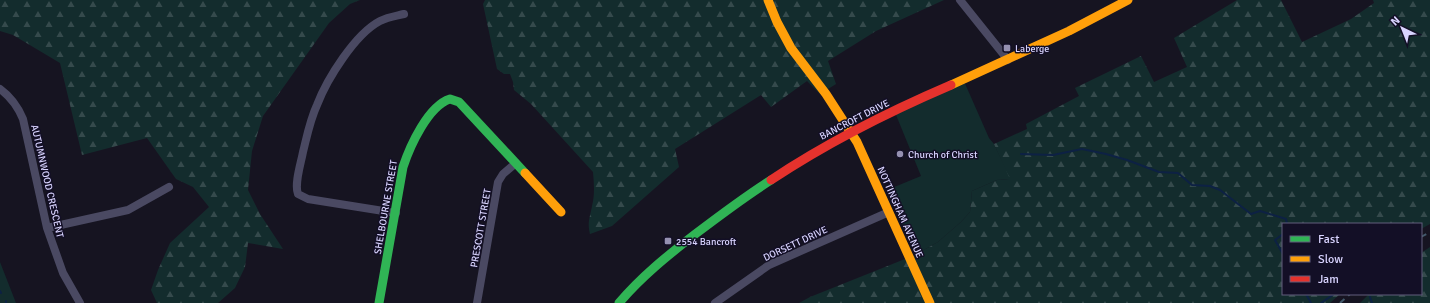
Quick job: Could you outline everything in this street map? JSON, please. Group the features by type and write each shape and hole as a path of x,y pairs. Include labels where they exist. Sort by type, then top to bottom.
{"street":[{"name":"NOTTINGHAM AVENUE","path":"768,0 777,22 791,48 826,94 857,142 930,303"},
{"path":"960,0 1008,60"},
{"name":"BANCROFT DRIVE","path":"619,303 636,285 664,260 720,214 793,166 851,132 889,113 1072,31 1128,0"},
{"path":"396,213 308,199 298,194 296,189 307,136 316,106 325,86 351,48 370,27 390,17 404,14"},
{"name":"AUTUMNWOOD CRESCENT","path":"0,89 11,99 23,119 47,228 63,273 80,303"},
{"name":"SHELBOURNE STREET","path":"379,303 406,155 416,136 441,103 446,100 454,99 460,102 561,212"},
{"name":"PRESCOTT STREET","path":"477,303 498,182 503,174 516,163"},
{"path":"47,228 128,210 169,187"},
{"name":"DORSETT DRIVE","path":"715,303 769,265 889,212"}],"green space":[{"path":"0,0 360,0 350,4 329,23 263,116 252,151 248,190 260,214 283,249 248,243 245,267 235,288 218,303 157,303 151,290 170,243 209,207 193,187 176,179 147,138 82,155 60,63 13,35 0,31"},
{"path":"485,0 944,0 876,31 828,61 836,84 820,94 807,81 771,107 761,95 675,149 679,167 612,226 590,234 589,223 594,193 593,172 531,104 514,90 510,74 504,74 497,69 483,4"},
{"path":"1237,0 1281,0 1302,42 1351,19 1374,3 1373,0 1430,0 1430,224 1422,228 1422,223 1282,223 1282,295 1339,295 1330,303 799,303 810,297 915,255 938,242 970,212 972,191 997,180 1010,179 994,144 1027,129 1026,124 1079,96 1075,88 1141,56 1154,82 1187,67 1174,38"},
{"path":"963,79 989,138 994,144 1011,179 997,180 972,191 970,212 938,242 915,255 887,190 921,176 894,110"},
{"path":"1430,247 1430,303 1360,303 1368,295 1422,295 1422,252"},
{"path":"0,262 16,303 0,303"}],"waterway":[{"path":"1021,154 1053,155 1082,149 1106,154 1159,172 1178,173 1192,185 1210,186 1220,190 1251,214 1260,211 1286,219 1287,223"},
{"path":"1282,235 1275,240 1282,252"},
{"path":"1307,295 1311,303"},
{"path":"1321,303 1333,295"},
{"path":"1370,297 1372,303"}],"railway":[{"path":"1422,236 1430,232"},
{"path":"1340,303 1349,295"}],"traffic: fast":[{"path":"379,303 403,167 415,138 427,118 434,110 442,103 450,99 459,102 525,173"},
{"path":"619,303 627,293 674,251 751,193 771,180"}],"traffic: slow":[{"path":"768,0 777,22 791,48 826,94 857,142 930,303"},
{"path":"951,85 1069,31 1128,0"},
{"path":"525,173 561,212"}],"traffic: jam":[{"path":"771,180 836,140 904,106 951,85"}],"place":[{"name":"Laberge","path":"1007,48"},
{"name":"Church of Christ","path":"900,154"},
{"name":"2554 Bancroft","path":"668,241"}]}
